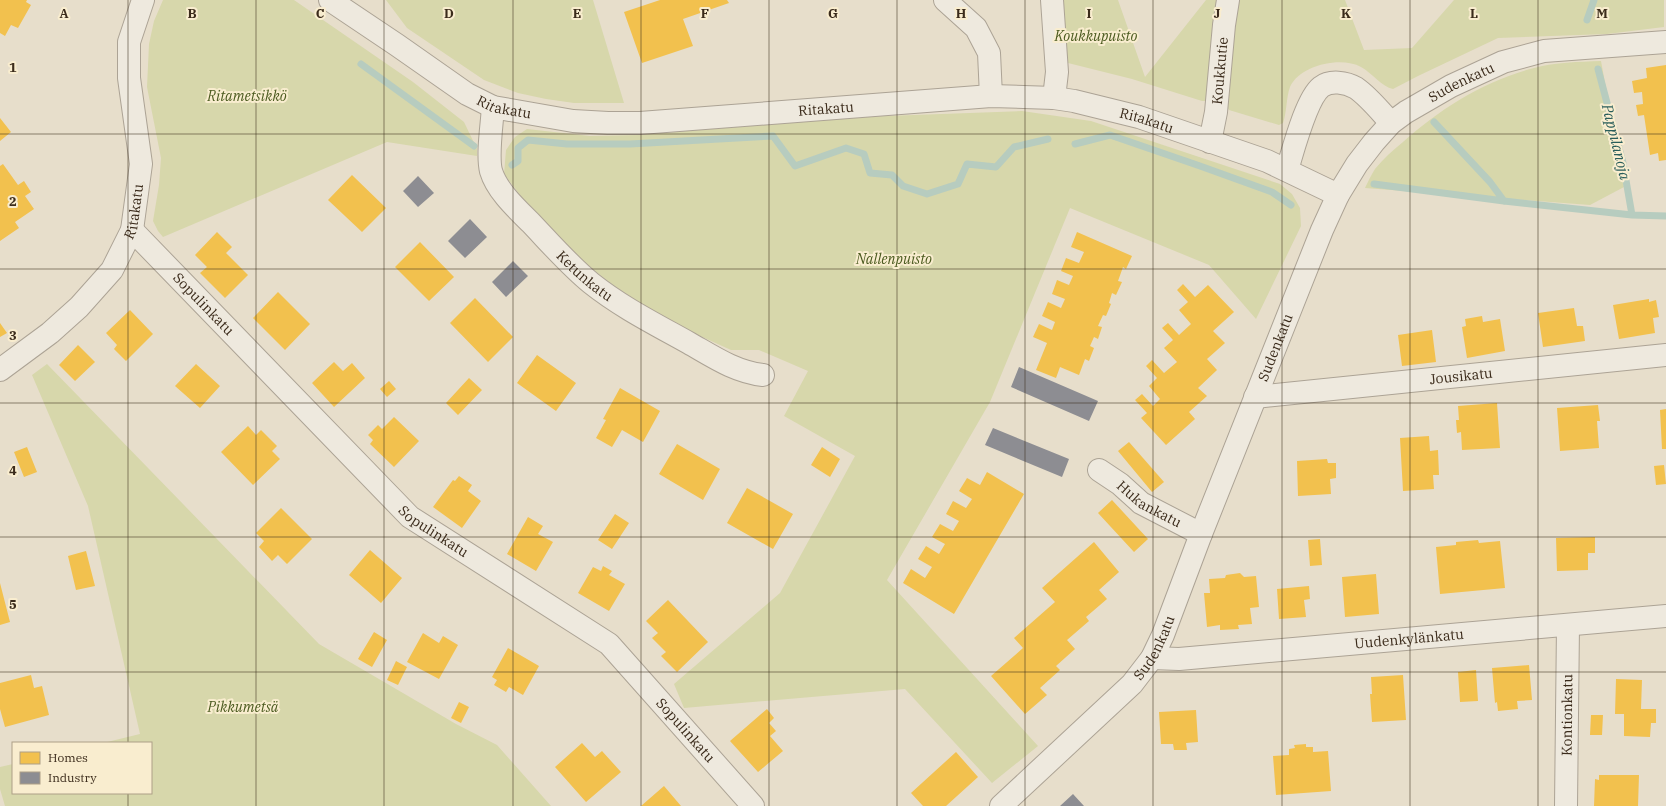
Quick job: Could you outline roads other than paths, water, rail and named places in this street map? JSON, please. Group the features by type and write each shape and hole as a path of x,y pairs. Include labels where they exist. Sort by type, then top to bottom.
{"street":[{"name":"Ritakatu","path":"0,370 50,333 79,308 112,270 132,230 141,164 129,78 129,42 143,0"},
{"name":"Ritakatu","path":"330,0 467,94 493,107 535,116 573,121 640,123 991,96 1054,98 1074,101 1139,117 1267,161 1338,195"},
{"path":"945,0 976,28 989,53 991,96"},
{"path":"1052,0 1057,72 1054,98"},
{"name":"Koukkutie","path":"1210,142 1216,112 1224,25 1228,0"},
{"name":"Sudenkatu","path":"1001,806 1132,684 1152,658 1173,610 1201,534 1322,230 1338,195 1357,164 1374,142 1391,123 1406,112 1451,86 1504,62 1544,51 1666,42"},
{"path":"1287,170 1310,105 1321,87 1328,83 1337,82 1354,87 1362,93 1391,123"},
{"name":"Ketunkatu","path":"493,107 490,161 491,170 495,180 519,211 558,251 591,282 624,306 722,362 750,374 763,375"},
{"name":"Sopulinkatu","path":"132,230 410,517 609,644 754,806"},
{"name":"Jousikatu","path":"1255,397 1666,355"},
{"name":"Hukankatu","path":"1099,470 1120,484 1141,504 1201,534"},
{"name":"Uudenkylänkatu","path":"1152,658 1179,658 1666,616"},
{"name":"Kontionkatu","path":"1566,806 1568,625"}],"waterway":[{"name":"Pappilanoja","path":"1587,20 1594,0"},
{"path":"361,64 474,146"},
{"name":"Pappilanoja","path":"1598,69 1623,163 1632,215"},
{"path":"1434,122 1490,182 1504,201"},
{"path":"1075,144 1110,135 1272,192 1291,205"},
{"path":"512,165 518,161 518,148 528,140 567,144 630,144 773,136 795,166 846,148 864,154 870,173 892,175 903,186 927,194 958,184 967,164 996,167 1014,147 1048,139"},
{"path":"1374,184 1504,201 1632,215 1666,216"}],"park label":[{"name":"Koukkupuisto","path":"1096,36"},
{"name":"Ritametsikkö","path":"247,96"},
{"name":"Nallenpuisto","path":"894,259"},
{"name":"Pikkumetsä","path":"243,707"}]}
